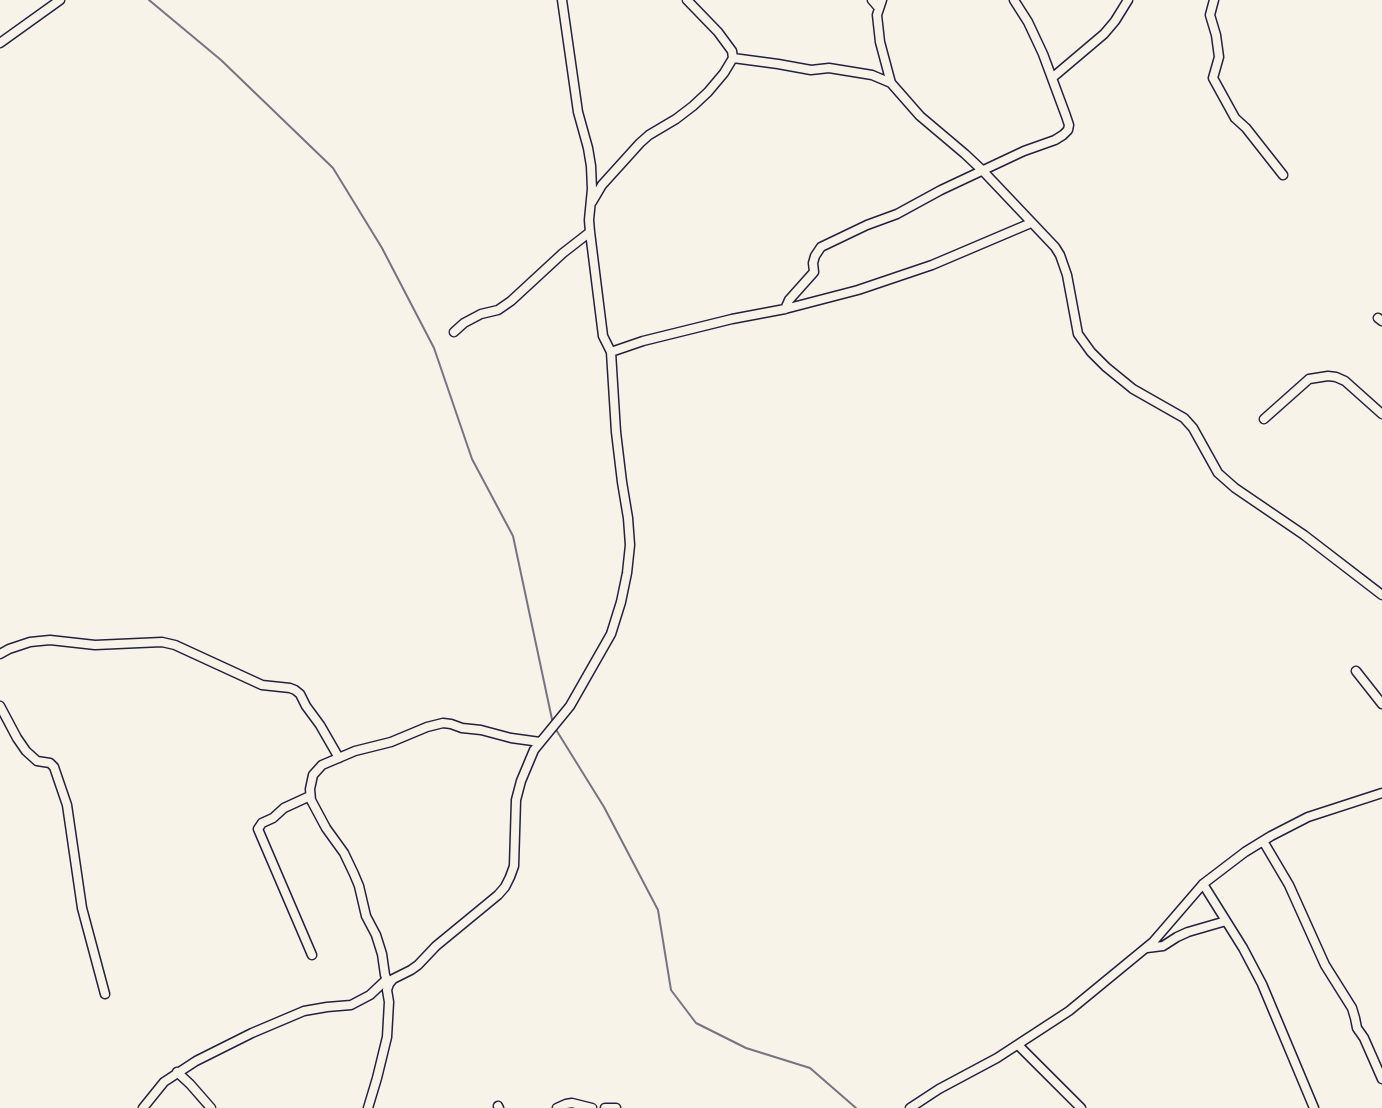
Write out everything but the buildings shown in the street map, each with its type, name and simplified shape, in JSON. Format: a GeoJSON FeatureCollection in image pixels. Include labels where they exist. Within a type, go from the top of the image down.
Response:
{"type":"FeatureCollection","features":[{"type":"Feature","properties":{"kind":"street"},"geometry":{"type":"LineString","coordinates":[[0,43],[60,0]]}},
{"type":"Feature","properties":{"kind":"street"},"geometry":{"type":"LineString","coordinates":[[143,1108],[164,1082],[177,1072],[252,1033],[279,1021],[316,1009],[351,1005],[370,995],[388,982],[418,965],[436,946],[498,895],[505,887],[514,866],[516,800],[527,766],[534,750],[570,706],[611,634],[621,602],[627,573],[630,545],[628,518],[616,432],[611,352],[603,336],[590,232],[589,220],[592,203],[591,166],[577,106],[562,0]]}},
{"type":"Feature","properties":{"kind":"street"},"geometry":{"type":"LineString","coordinates":[[592,203],[602,185],[640,143],[649,135],[676,119],[693,106],[716,82],[733,58],[732,50],[718,32],[687,0]]}},
{"type":"Feature","properties":{"kind":"street"},"geometry":{"type":"LineString","coordinates":[[872,0],[881,4],[878,15],[880,42],[891,82],[920,116],[960,149],[982,170],[1055,247],[1060,254],[1067,275],[1078,334],[1091,352],[1106,367],[1133,389],[1184,418],[1193,428],[1218,473],[1235,488],[1304,535],[1382,595]]}},
{"type":"Feature","properties":{"kind":"street"},"geometry":{"type":"LineString","coordinates":[[785,309],[789,300],[814,272],[813,263],[815,256],[821,247],[867,225],[897,214],[940,190],[982,170],[1024,151],[1064,136],[1068,130],[1068,125],[1052,78],[1028,22],[1014,0]]}},
{"type":"Feature","properties":{"kind":"street"},"geometry":{"type":"LineString","coordinates":[[1052,78],[1104,34],[1115,21],[1128,0]]}},
{"type":"Feature","properties":{"kind":"street"},"geometry":{"type":"LineString","coordinates":[[1214,0],[1210,15],[1216,35],[1219,57],[1213,78],[1235,118],[1246,128],[1283,175]]}},
{"type":"Feature","properties":{"kind":"street"},"geometry":{"type":"LineString","coordinates":[[733,58],[811,70],[829,68],[872,75],[891,82]]}},
{"type":"Feature","properties":{"kind":"street"},"geometry":{"type":"LineString","coordinates":[[611,352],[643,341],[732,319],[785,309],[858,290],[932,265],[1031,223]]}},
{"type":"Feature","properties":{"kind":"street"},"geometry":{"type":"LineString","coordinates":[[454,332],[464,323],[481,314],[498,310],[511,301],[563,253],[590,232]]}},
{"type":"Feature","properties":{"kind":"street"},"geometry":{"type":"LineString","coordinates":[[1264,419],[1309,379],[1328,376],[1336,377],[1345,381],[1382,414]]}},
{"type":"Feature","properties":{"kind":"street"},"geometry":{"type":"LineString","coordinates":[[0,654],[9,649],[30,642],[50,640],[95,645],[162,642],[175,645],[262,685],[290,688],[295,690],[300,694],[339,758]]}},
{"type":"Feature","properties":{"kind":"street"},"geometry":{"type":"LineString","coordinates":[[1356,671],[1382,704]]}},
{"type":"Feature","properties":{"kind":"street"},"geometry":{"type":"LineString","coordinates":[[0,706],[17,738],[26,751],[37,761],[50,763],[54,767],[67,805],[82,908],[105,994]]}},
{"type":"Feature","properties":{"kind":"street"},"geometry":{"type":"LineString","coordinates":[[368,1108],[378,1078],[387,1037],[389,1002],[387,990],[388,982],[377,937],[366,916],[354,874],[344,853],[330,834],[316,810],[310,796],[313,775],[322,765],[355,751],[404,738],[427,727],[443,723],[462,728],[481,730],[511,738],[540,742]]}},
{"type":"Feature","properties":{"kind":"street"},"geometry":{"type":"LineString","coordinates":[[910,1108],[939,1088],[997,1058],[1069,1011],[1147,948],[1203,884],[1263,841],[1308,817],[1382,793]]}},
{"type":"Feature","properties":{"kind":"street"},"geometry":{"type":"LineString","coordinates":[[310,796],[284,808],[273,818],[262,823],[258,829],[312,955]]}},
{"type":"Feature","properties":{"kind":"street"},"geometry":{"type":"LineString","coordinates":[[1263,841],[1289,885],[1325,965],[1352,1008],[1357,1028],[1364,1038],[1382,1079]]}},
{"type":"Feature","properties":{"kind":"street"},"geometry":{"type":"LineString","coordinates":[[1203,884],[1243,948],[1262,984],[1314,1108]]}},
{"type":"Feature","properties":{"kind":"street"},"geometry":{"type":"LineString","coordinates":[[1147,948],[1163,946],[1188,932],[1226,921]]}},
{"type":"Feature","properties":{"kind":"street"},"geometry":{"type":"LineString","coordinates":[[1018,1045],[1082,1108]]}},
{"type":"Feature","properties":{"kind":"street"},"geometry":{"type":"LineString","coordinates":[[177,1072],[190,1084],[211,1108]]}},
{"type":"Feature","properties":{"kind":"street"},"geometry":{"type":"LineString","coordinates":[[557,1108],[572,1103],[592,1108]]}},
{"type":"Feature","properties":{"kind":"street"},"geometry":{"type":"LineString","coordinates":[[605,1108],[616,1108]]}},
{"type":"Feature","properties":{"kind":"waterway"},"geometry":{"type":"LineString","coordinates":[[149,0],[221,60],[333,168],[382,248],[434,348],[472,459],[513,536],[553,724]]}},
{"type":"Feature","properties":{"kind":"waterway"},"geometry":{"type":"LineString","coordinates":[[555,728],[604,807],[658,910],[671,990],[696,1023],[746,1048],[810,1068],[856,1108]]}}]}
